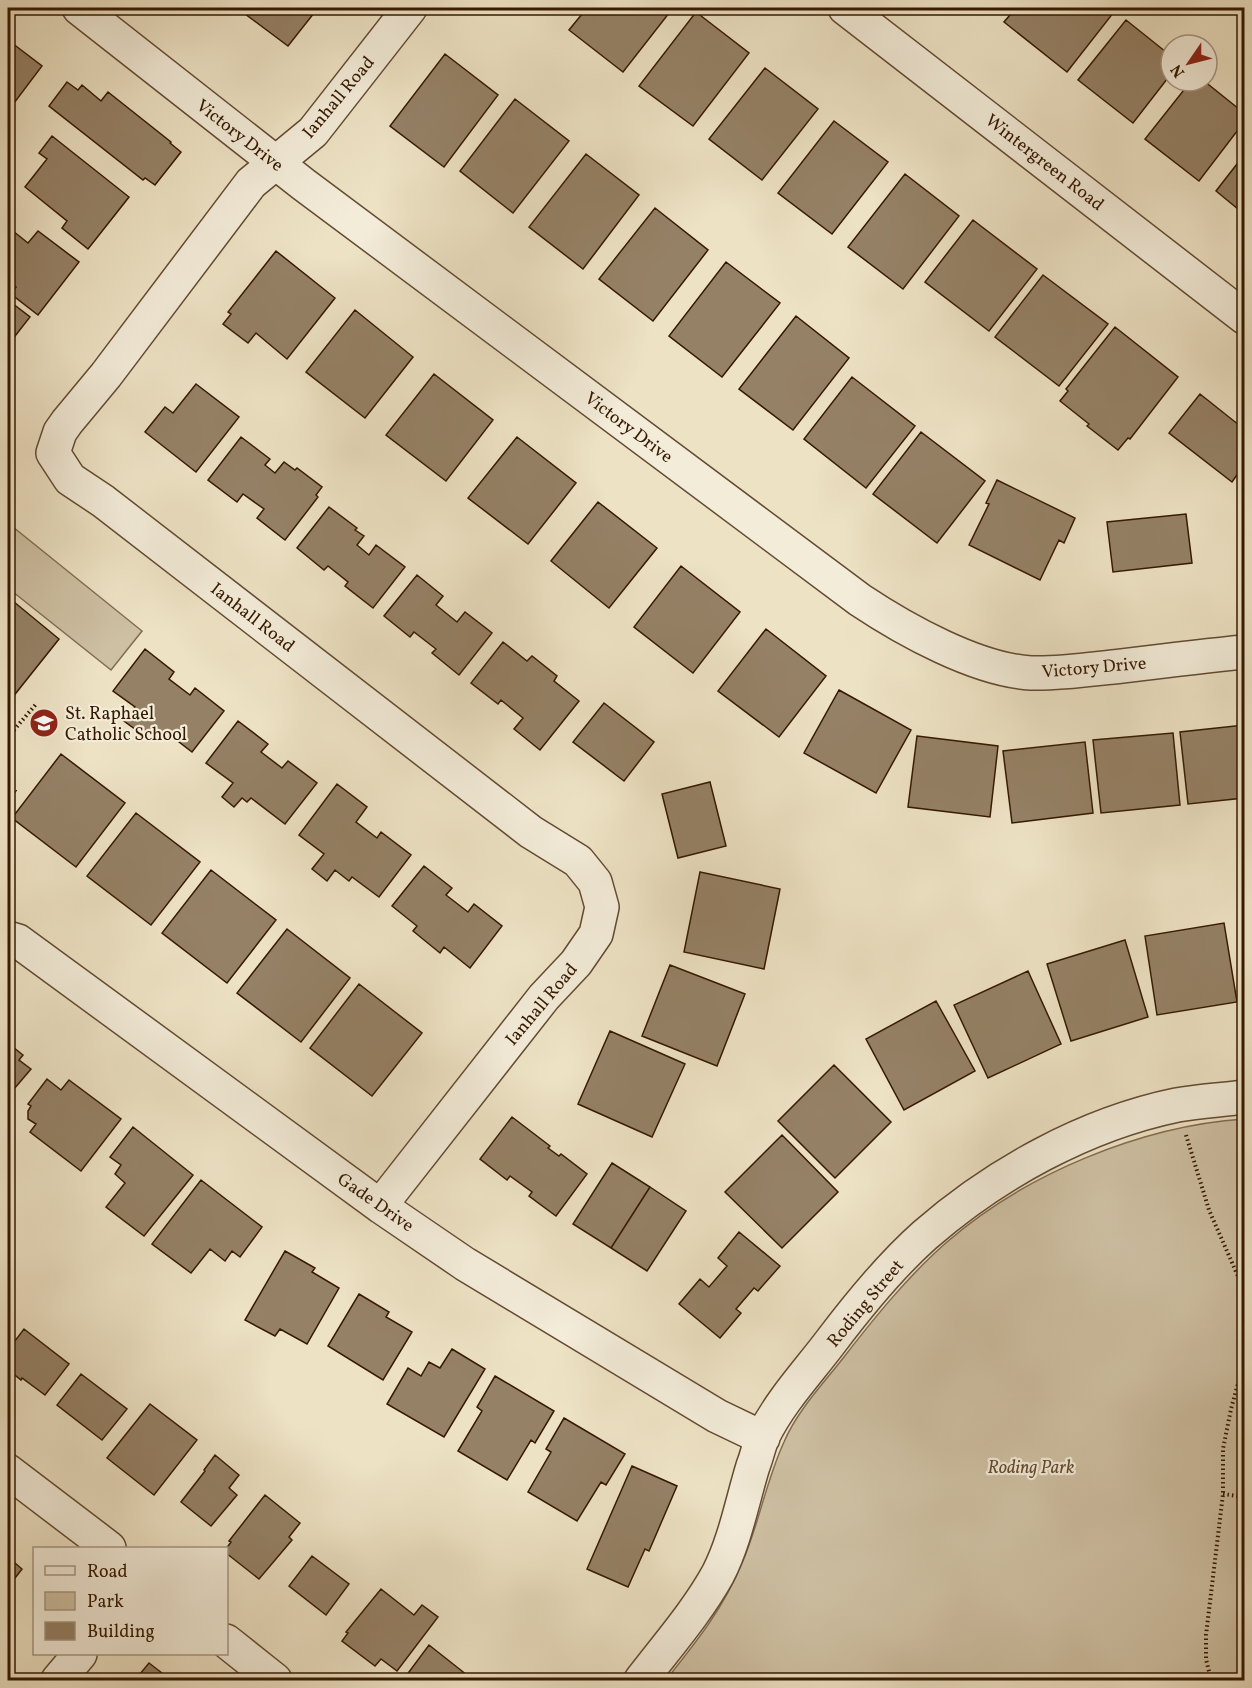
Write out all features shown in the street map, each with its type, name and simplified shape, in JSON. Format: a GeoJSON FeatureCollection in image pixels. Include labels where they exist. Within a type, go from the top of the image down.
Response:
{"type":"FeatureCollection","features":[{"type":"Feature","properties":{"kind":"street","name":"Victory Drive"},"geometry":{"type":"LineString","coordinates":[[80,8],[276,163],[891,621],[930,641],[986,663],[1029,673],[1073,671],[1245,652]]}},
{"type":"Feature","properties":{"kind":"street","name":"Ianhall Road"},"geometry":{"type":"LineString","coordinates":[[380,1206],[544,997],[576,963],[597,934],[602,907],[595,882],[578,861],[524,826],[104,501],[70,479],[53,453],[60,432],[67,422],[106,375],[251,183],[313,132],[410,8]]}},
{"type":"Feature","properties":{"kind":"street","name":"Wintergreen Road"},"geometry":{"type":"LineString","coordinates":[[845,8],[1245,317]]}},
{"type":"Feature","properties":{"kind":"street","name":"Gade Drive"},"geometry":{"type":"LineString","coordinates":[[8,938],[18,941],[380,1206],[465,1264],[717,1416],[763,1438]]}},
{"type":"Feature","properties":{"kind":"street","name":"Roding Street"},"geometry":{"type":"LineString","coordinates":[[641,1680],[695,1610],[718,1573],[738,1521],[763,1438],[784,1400],[855,1310],[889,1271],[925,1236],[983,1190],[1016,1168],[1057,1147],[1109,1125],[1177,1105],[1245,1097]]}},
{"type":"Feature","properties":{"kind":"street"},"geometry":{"type":"LineString","coordinates":[[8,1471],[108,1547]]}},
{"type":"Feature","properties":{"kind":"street"},"geometry":{"type":"LineString","coordinates":[[228,1643],[275,1680]]}},
{"type":"Feature","properties":{"kind":"street"},"geometry":{"type":"LineString","coordinates":[[58,1680],[78,1655]]}},
{"type":"Feature","properties":{"kind":"path"},"geometry":{"type":"LineString","coordinates":[[8,737],[36,703]]}},
{"type":"Feature","properties":{"kind":"path"},"geometry":{"type":"LineString","coordinates":[[8,786],[16,792]]}},
{"type":"Feature","properties":{"kind":"path"},"geometry":{"type":"LineString","coordinates":[[1177,1105],[1209,1210],[1245,1290]]}},
{"type":"Feature","properties":{"kind":"path"},"geometry":{"type":"LineString","coordinates":[[1211,1680],[1206,1659],[1206,1635],[1223,1494],[1223,1449],[1231,1409],[1245,1362]]}},
{"type":"Feature","properties":{"kind":"path"},"geometry":{"type":"LineString","coordinates":[[1223,1494],[1245,1497]]}},
{"type":"Feature","properties":{"kind":"green space"},"geometry":{"type":"Polygon","coordinates":[[[8,523],[142,631],[111,670],[8,588],[8,523]]]}},
{"type":"Feature","properties":{"kind":"green space","name":"Roding Park"},"geometry":{"type":"Polygon","coordinates":[[[1244,1119],[1244,1680],[666,1680],[708,1624],[735,1580],[748,1548],[772,1472],[796,1419],[880,1312],[933,1255],[978,1217],[1012,1195],[1086,1158],[1125,1143],[1165,1132],[1244,1119]]]}},
{"type":"Feature","properties":{"kind":"building"},"geometry":{"type":"Polygon","coordinates":[[[237,8],[318,8],[288,46],[237,8]]]}},
{"type":"Feature","properties":{"kind":"building"},"geometry":{"type":"Polygon","coordinates":[[[587,8],[673,8],[623,72],[569,30],[587,8]]]}},
{"type":"Feature","properties":{"kind":"building"},"geometry":{"type":"Polygon","coordinates":[[[1016,8],[1111,8],[1114,12],[1067,72],[1004,22],[1016,8]]]}},
{"type":"Feature","properties":{"kind":"building"},"geometry":{"type":"Polygon","coordinates":[[[696,12],[749,53],[693,126],[639,86],[696,12]]]}},
{"type":"Feature","properties":{"kind":"building"},"geometry":{"type":"Polygon","coordinates":[[[1126,20],[1159,46],[1159,89],[1133,123],[1078,80],[1126,20]]]}},
{"type":"Feature","properties":{"kind":"building"},"geometry":{"type":"Polygon","coordinates":[[[8,40],[42,66],[8,111],[8,40]]]}},
{"type":"Feature","properties":{"kind":"building"},"geometry":{"type":"Polygon","coordinates":[[[445,54],[498,95],[444,167],[390,126],[445,54]]]}},
{"type":"Feature","properties":{"kind":"building"},"geometry":{"type":"Polygon","coordinates":[[[765,68],[818,109],[762,180],[709,139],[765,68]]]}},
{"type":"Feature","properties":{"kind":"building"},"geometry":{"type":"Polygon","coordinates":[[[67,82],[78,90],[82,85],[101,101],[108,92],[181,152],[155,185],[145,178],[143,180],[49,106],[67,82]]]}},
{"type":"Feature","properties":{"kind":"building"},"geometry":{"type":"Polygon","coordinates":[[[1181,93],[1219,93],[1244,113],[1244,122],[1199,181],[1145,139],[1181,93]]]}},
{"type":"Feature","properties":{"kind":"building"},"geometry":{"type":"Polygon","coordinates":[[[515,99],[569,141],[513,213],[460,171],[515,99]]]}},
{"type":"Feature","properties":{"kind":"building"},"geometry":{"type":"Polygon","coordinates":[[[834,121],[888,162],[832,234],[778,193],[834,121]]]}},
{"type":"Feature","properties":{"kind":"building"},"geometry":{"type":"Polygon","coordinates":[[[52,136],[129,197],[88,249],[62,228],[67,221],[25,187],[47,159],[39,153],[52,136]]]}},
{"type":"Feature","properties":{"kind":"building"},"geometry":{"type":"Polygon","coordinates":[[[586,154],[639,195],[583,269],[529,227],[586,154]]]}},
{"type":"Feature","properties":{"kind":"building"},"geometry":{"type":"Polygon","coordinates":[[[1244,155],[1244,214],[1216,191],[1244,155]]]}},
{"type":"Feature","properties":{"kind":"building"},"geometry":{"type":"Polygon","coordinates":[[[905,174],[959,216],[903,289],[848,247],[905,174]]]}},
{"type":"Feature","properties":{"kind":"building"},"geometry":{"type":"Polygon","coordinates":[[[655,208],[708,250],[653,321],[599,279],[655,208]]]}},
{"type":"Feature","properties":{"kind":"building"},"geometry":{"type":"Polygon","coordinates":[[[973,220],[1037,269],[989,331],[925,282],[973,220]]]}},
{"type":"Feature","properties":{"kind":"building"},"geometry":{"type":"Polygon","coordinates":[[[8,227],[28,243],[38,231],[79,262],[38,315],[11,294],[16,287],[8,280],[8,227]]]}},
{"type":"Feature","properties":{"kind":"building"},"geometry":{"type":"Polygon","coordinates":[[[276,251],[335,298],[287,359],[256,333],[248,343],[223,324],[231,314],[228,312],[276,251]]]}},
{"type":"Feature","properties":{"kind":"building"},"geometry":{"type":"Polygon","coordinates":[[[726,262],[780,303],[722,377],[669,336],[726,262]]]}},
{"type":"Feature","properties":{"kind":"building"},"geometry":{"type":"Polygon","coordinates":[[[1043,275],[1108,324],[1059,386],[995,337],[1043,275]]]}},
{"type":"Feature","properties":{"kind":"building"},"geometry":{"type":"Polygon","coordinates":[[[8,300],[30,317],[8,345],[8,300]]]}},
{"type":"Feature","properties":{"kind":"building"},"geometry":{"type":"Polygon","coordinates":[[[355,310],[413,357],[365,418],[306,372],[355,310]]]}},
{"type":"Feature","properties":{"kind":"building"},"geometry":{"type":"Polygon","coordinates":[[[796,316],[849,358],[793,430],[739,389],[796,316]]]}},
{"type":"Feature","properties":{"kind":"building"},"geometry":{"type":"Polygon","coordinates":[[[1115,327],[1178,377],[1130,439],[1128,438],[1118,450],[1060,401],[1068,391],[1066,389],[1115,327]]]}},
{"type":"Feature","properties":{"kind":"building"},"geometry":{"type":"Polygon","coordinates":[[[434,374],[493,420],[446,481],[386,435],[434,374]]]}},
{"type":"Feature","properties":{"kind":"building"},"geometry":{"type":"Polygon","coordinates":[[[852,377],[915,426],[866,488],[804,439],[852,377]]]}},
{"type":"Feature","properties":{"kind":"building"},"geometry":{"type":"Polygon","coordinates":[[[196,384],[239,417],[196,472],[145,432],[165,407],[173,413],[196,384]]]}},
{"type":"Feature","properties":{"kind":"building"},"geometry":{"type":"Polygon","coordinates":[[[1200,394],[1244,429],[1244,465],[1232,482],[1169,433],[1200,394]]]}},
{"type":"Feature","properties":{"kind":"building"},"geometry":{"type":"Polygon","coordinates":[[[921,432],[985,481],[937,543],[873,494],[921,432]]]}},
{"type":"Feature","properties":{"kind":"building"},"geometry":{"type":"Polygon","coordinates":[[[241,437],[270,459],[265,465],[275,473],[284,462],[295,470],[297,468],[322,487],[316,495],[318,497],[285,540],[257,518],[264,509],[243,494],[237,502],[208,480],[241,437]]]}},
{"type":"Feature","properties":{"kind":"building"},"geometry":{"type":"Polygon","coordinates":[[[517,437],[576,483],[528,544],[468,498],[517,437]]]}},
{"type":"Feature","properties":{"kind":"building"},"geometry":{"type":"Polygon","coordinates":[[[997,480],[1075,518],[1064,543],[1059,540],[1040,580],[969,545],[989,504],[986,503],[997,480]]]}},
{"type":"Feature","properties":{"kind":"building"},"geometry":{"type":"Polygon","coordinates":[[[598,502],[657,548],[609,608],[551,561],[598,502]]]}},
{"type":"Feature","properties":{"kind":"building"},"geometry":{"type":"Polygon","coordinates":[[[329,507],[364,536],[357,545],[369,555],[376,545],[405,567],[373,608],[345,586],[348,582],[328,566],[324,570],[297,548],[329,507]]]}},
{"type":"Feature","properties":{"kind":"building"},"geometry":{"type":"Polygon","coordinates":[[[1186,514],[1192,563],[1113,572],[1107,522],[1186,514]]]}},
{"type":"Feature","properties":{"kind":"building"},"geometry":{"type":"Polygon","coordinates":[[[681,566],[740,612],[693,673],[634,627],[681,566]]]}},
{"type":"Feature","properties":{"kind":"building"},"geometry":{"type":"Polygon","coordinates":[[[417,575],[443,596],[436,605],[457,622],[465,612],[492,633],[459,675],[432,653],[436,649],[414,632],[410,637],[384,616],[417,575]]]}},
{"type":"Feature","properties":{"kind":"building"},"geometry":{"type":"Polygon","coordinates":[[[8,597],[59,639],[8,703],[8,597]]]}},
{"type":"Feature","properties":{"kind":"building"},"geometry":{"type":"Polygon","coordinates":[[[766,629],[826,676],[779,737],[718,691],[766,629]]]}},
{"type":"Feature","properties":{"kind":"building"},"geometry":{"type":"Polygon","coordinates":[[[503,642],[527,661],[532,656],[557,676],[554,681],[579,701],[540,750],[514,729],[523,718],[501,700],[498,704],[471,683],[503,642]]]}},
{"type":"Feature","properties":{"kind":"building"},"geometry":{"type":"Polygon","coordinates":[[[145,649],[174,672],[169,679],[190,695],[195,688],[224,711],[192,752],[166,732],[159,740],[146,730],[143,735],[124,721],[135,707],[113,691],[145,649]]]}},
{"type":"Feature","properties":{"kind":"building"},"geometry":{"type":"Polygon","coordinates":[[[839,690],[911,730],[876,793],[804,753],[839,690]]]}},
{"type":"Feature","properties":{"kind":"building"},"geometry":{"type":"Polygon","coordinates":[[[604,703],[654,742],[624,781],[573,742],[604,703]]]}},
{"type":"Feature","properties":{"kind":"building"},"geometry":{"type":"Polygon","coordinates":[[[238,721],[268,744],[261,752],[282,768],[288,761],[317,783],[285,824],[251,798],[247,802],[242,798],[234,807],[222,797],[233,783],[206,763],[238,721]]]}},
{"type":"Feature","properties":{"kind":"building"},"geometry":{"type":"Polygon","coordinates":[[[1244,725],[1244,798],[1188,804],[1180,732],[1244,725]]]}},
{"type":"Feature","properties":{"kind":"building"},"geometry":{"type":"Polygon","coordinates":[[[1173,733],[1180,805],[1101,813],[1093,740],[1173,733]]]}},
{"type":"Feature","properties":{"kind":"building"},"geometry":{"type":"Polygon","coordinates":[[[917,736],[998,746],[990,817],[908,807],[917,736]]]}},
{"type":"Feature","properties":{"kind":"building"},"geometry":{"type":"Polygon","coordinates":[[[1085,742],[1093,813],[1012,823],[1003,751],[1085,742]]]}},
{"type":"Feature","properties":{"kind":"building"},"geometry":{"type":"Polygon","coordinates":[[[61,754],[125,803],[76,867],[12,818],[61,754]]]}},
{"type":"Feature","properties":{"kind":"building"},"geometry":{"type":"Polygon","coordinates":[[[710,782],[726,846],[678,858],[662,794],[710,782]]]}},
{"type":"Feature","properties":{"kind":"building"},"geometry":{"type":"Polygon","coordinates":[[[337,784],[367,807],[356,822],[377,838],[381,832],[411,855],[379,897],[352,877],[349,881],[335,870],[327,881],[312,869],[324,854],[299,835],[337,784]]]}},
{"type":"Feature","properties":{"kind":"building"},"geometry":{"type":"Polygon","coordinates":[[[136,813],[200,862],[151,925],[87,876],[136,813]]]}},
{"type":"Feature","properties":{"kind":"building"},"geometry":{"type":"Polygon","coordinates":[[[424,866],[452,888],[446,895],[468,912],[474,904],[502,926],[470,968],[444,947],[440,953],[413,931],[417,926],[392,906],[424,866]]]}},
{"type":"Feature","properties":{"kind":"building"},"geometry":{"type":"Polygon","coordinates":[[[211,870],[276,920],[227,983],[162,933],[211,870]]]}},
{"type":"Feature","properties":{"kind":"building"},"geometry":{"type":"Polygon","coordinates":[[[700,872],[780,889],[764,969],[684,952],[700,872]]]}},
{"type":"Feature","properties":{"kind":"building"},"geometry":{"type":"Polygon","coordinates":[[[1224,923],[1237,1002],[1157,1015],[1145,936],[1224,923]]]}},
{"type":"Feature","properties":{"kind":"building"},"geometry":{"type":"Polygon","coordinates":[[[287,929],[350,978],[301,1042],[237,993],[287,929]]]}},
{"type":"Feature","properties":{"kind":"building"},"geometry":{"type":"Polygon","coordinates":[[[1125,940],[1148,1017],[1071,1041],[1047,964],[1125,940]]]}},
{"type":"Feature","properties":{"kind":"building"},"geometry":{"type":"Polygon","coordinates":[[[670,965],[745,994],[717,1066],[642,1036],[670,965]]]}},
{"type":"Feature","properties":{"kind":"building"},"geometry":{"type":"Polygon","coordinates":[[[1028,971],[1061,1044],[988,1078],[954,1005],[1028,971]]]}},
{"type":"Feature","properties":{"kind":"building"},"geometry":{"type":"Polygon","coordinates":[[[359,984],[422,1033],[372,1096],[310,1048],[359,984]]]}},
{"type":"Feature","properties":{"kind":"building"},"geometry":{"type":"Polygon","coordinates":[[[936,1001],[975,1071],[904,1110],[866,1039],[936,1001]]]}},
{"type":"Feature","properties":{"kind":"building"},"geometry":{"type":"Polygon","coordinates":[[[610,1031],[685,1064],[652,1137],[578,1104],[610,1031]]]}},
{"type":"Feature","properties":{"kind":"building"},"geometry":{"type":"Polygon","coordinates":[[[8,1043],[23,1055],[19,1060],[31,1069],[8,1096],[8,1043]]]}},
{"type":"Feature","properties":{"kind":"building"},"geometry":{"type":"Polygon","coordinates":[[[834,1065],[891,1122],[835,1178],[778,1121],[834,1065]]]}},
{"type":"Feature","properties":{"kind":"building"},"geometry":{"type":"Polygon","coordinates":[[[47,1079],[61,1090],[69,1080],[121,1119],[81,1171],[30,1132],[36,1124],[28,1119],[31,1106],[28,1104],[47,1079]]]}},
{"type":"Feature","properties":{"kind":"building"},"geometry":{"type":"Polygon","coordinates":[[[512,1117],[550,1146],[548,1148],[559,1156],[561,1154],[587,1174],[556,1216],[529,1196],[532,1192],[510,1176],[507,1180],[480,1159],[512,1117]]]}},
{"type":"Feature","properties":{"kind":"building"},"geometry":{"type":"Polygon","coordinates":[[[133,1127],[193,1175],[144,1236],[106,1207],[125,1183],[115,1174],[121,1165],[110,1157],[133,1127]]]}},
{"type":"Feature","properties":{"kind":"building"},"geometry":{"type":"Polygon","coordinates":[[[782,1135],[838,1192],[782,1248],[725,1192],[782,1135]]]}},
{"type":"Feature","properties":{"kind":"building"},"geometry":{"type":"Polygon","coordinates":[[[612,1163],[650,1187],[611,1248],[573,1224],[612,1163]]]}},
{"type":"Feature","properties":{"kind":"building"},"geometry":{"type":"Polygon","coordinates":[[[201,1180],[262,1227],[240,1257],[232,1251],[225,1261],[210,1249],[191,1273],[152,1244],[201,1180]]]}},
{"type":"Feature","properties":{"kind":"building"},"geometry":{"type":"Polygon","coordinates":[[[650,1187],[686,1211],[647,1271],[611,1248],[650,1187]]]}},
{"type":"Feature","properties":{"kind":"building"},"geometry":{"type":"Polygon","coordinates":[[[739,1232],[780,1266],[758,1291],[754,1288],[736,1309],[741,1313],[720,1338],[679,1304],[700,1279],[709,1287],[727,1266],[718,1258],[739,1232]]]}},
{"type":"Feature","properties":{"kind":"building"},"geometry":{"type":"Polygon","coordinates":[[[285,1251],[315,1268],[312,1272],[339,1288],[307,1344],[280,1329],[275,1336],[245,1320],[285,1251]]]}},
{"type":"Feature","properties":{"kind":"building"},"geometry":{"type":"Polygon","coordinates":[[[359,1294],[389,1312],[386,1317],[412,1332],[383,1380],[328,1346],[359,1294]]]}},
{"type":"Feature","properties":{"kind":"building"},"geometry":{"type":"Polygon","coordinates":[[[24,1329],[69,1364],[45,1395],[22,1378],[21,1380],[10,1371],[8,1366],[8,1350],[24,1329]]]}},
{"type":"Feature","properties":{"kind":"building"},"geometry":{"type":"Polygon","coordinates":[[[452,1349],[485,1369],[444,1437],[387,1404],[408,1368],[421,1376],[429,1362],[440,1368],[452,1349]]]}},
{"type":"Feature","properties":{"kind":"building"},"geometry":{"type":"Polygon","coordinates":[[[81,1374],[127,1409],[102,1440],[57,1405],[81,1374]]]}},
{"type":"Feature","properties":{"kind":"building"},"geometry":{"type":"Polygon","coordinates":[[[495,1376],[554,1411],[535,1443],[531,1440],[507,1480],[458,1451],[482,1411],[477,1407],[495,1376]]]}},
{"type":"Feature","properties":{"kind":"building"},"geometry":{"type":"Polygon","coordinates":[[[150,1404],[197,1440],[154,1495],[107,1458],[150,1404]]]}},
{"type":"Feature","properties":{"kind":"building"},"geometry":{"type":"Polygon","coordinates":[[[564,1418],[625,1454],[606,1485],[601,1482],[577,1521],[528,1492],[551,1452],[546,1449],[564,1418]]]}},
{"type":"Feature","properties":{"kind":"building"},"geometry":{"type":"Polygon","coordinates":[[[215,1455],[239,1475],[229,1488],[237,1495],[211,1526],[181,1502],[215,1455]]]}},
{"type":"Feature","properties":{"kind":"building"},"geometry":{"type":"Polygon","coordinates":[[[632,1466],[677,1486],[649,1551],[645,1549],[628,1587],[587,1569],[632,1466]]]}},
{"type":"Feature","properties":{"kind":"building"},"geometry":{"type":"Polygon","coordinates":[[[265,1495],[300,1523],[289,1537],[292,1540],[259,1579],[228,1555],[227,1547],[231,1542],[229,1541],[265,1495]]]}},
{"type":"Feature","properties":{"kind":"building"},"geometry":{"type":"Polygon","coordinates":[[[312,1556],[349,1584],[326,1615],[289,1586],[312,1556]]]}},
{"type":"Feature","properties":{"kind":"building"},"geometry":{"type":"Polygon","coordinates":[[[8,1557],[22,1569],[8,1587],[8,1557]]]}},
{"type":"Feature","properties":{"kind":"building"},"geometry":{"type":"Polygon","coordinates":[[[381,1589],[414,1615],[422,1605],[438,1617],[397,1671],[381,1659],[375,1666],[342,1641],[348,1633],[346,1632],[381,1589]]]}},
{"type":"Feature","properties":{"kind":"building"},"geometry":{"type":"Polygon","coordinates":[[[429,1645],[467,1675],[463,1680],[403,1680],[429,1645]]]}},
{"type":"Feature","properties":{"kind":"building"},"geometry":{"type":"Polygon","coordinates":[[[149,1663],[171,1680],[135,1680],[149,1663]]]}},
{"type":"Feature","properties":{"kind":"place","name":"St. Raphael Catholic School"},"geometry":{"type":"Point","coordinates":[44,723]}}]}
